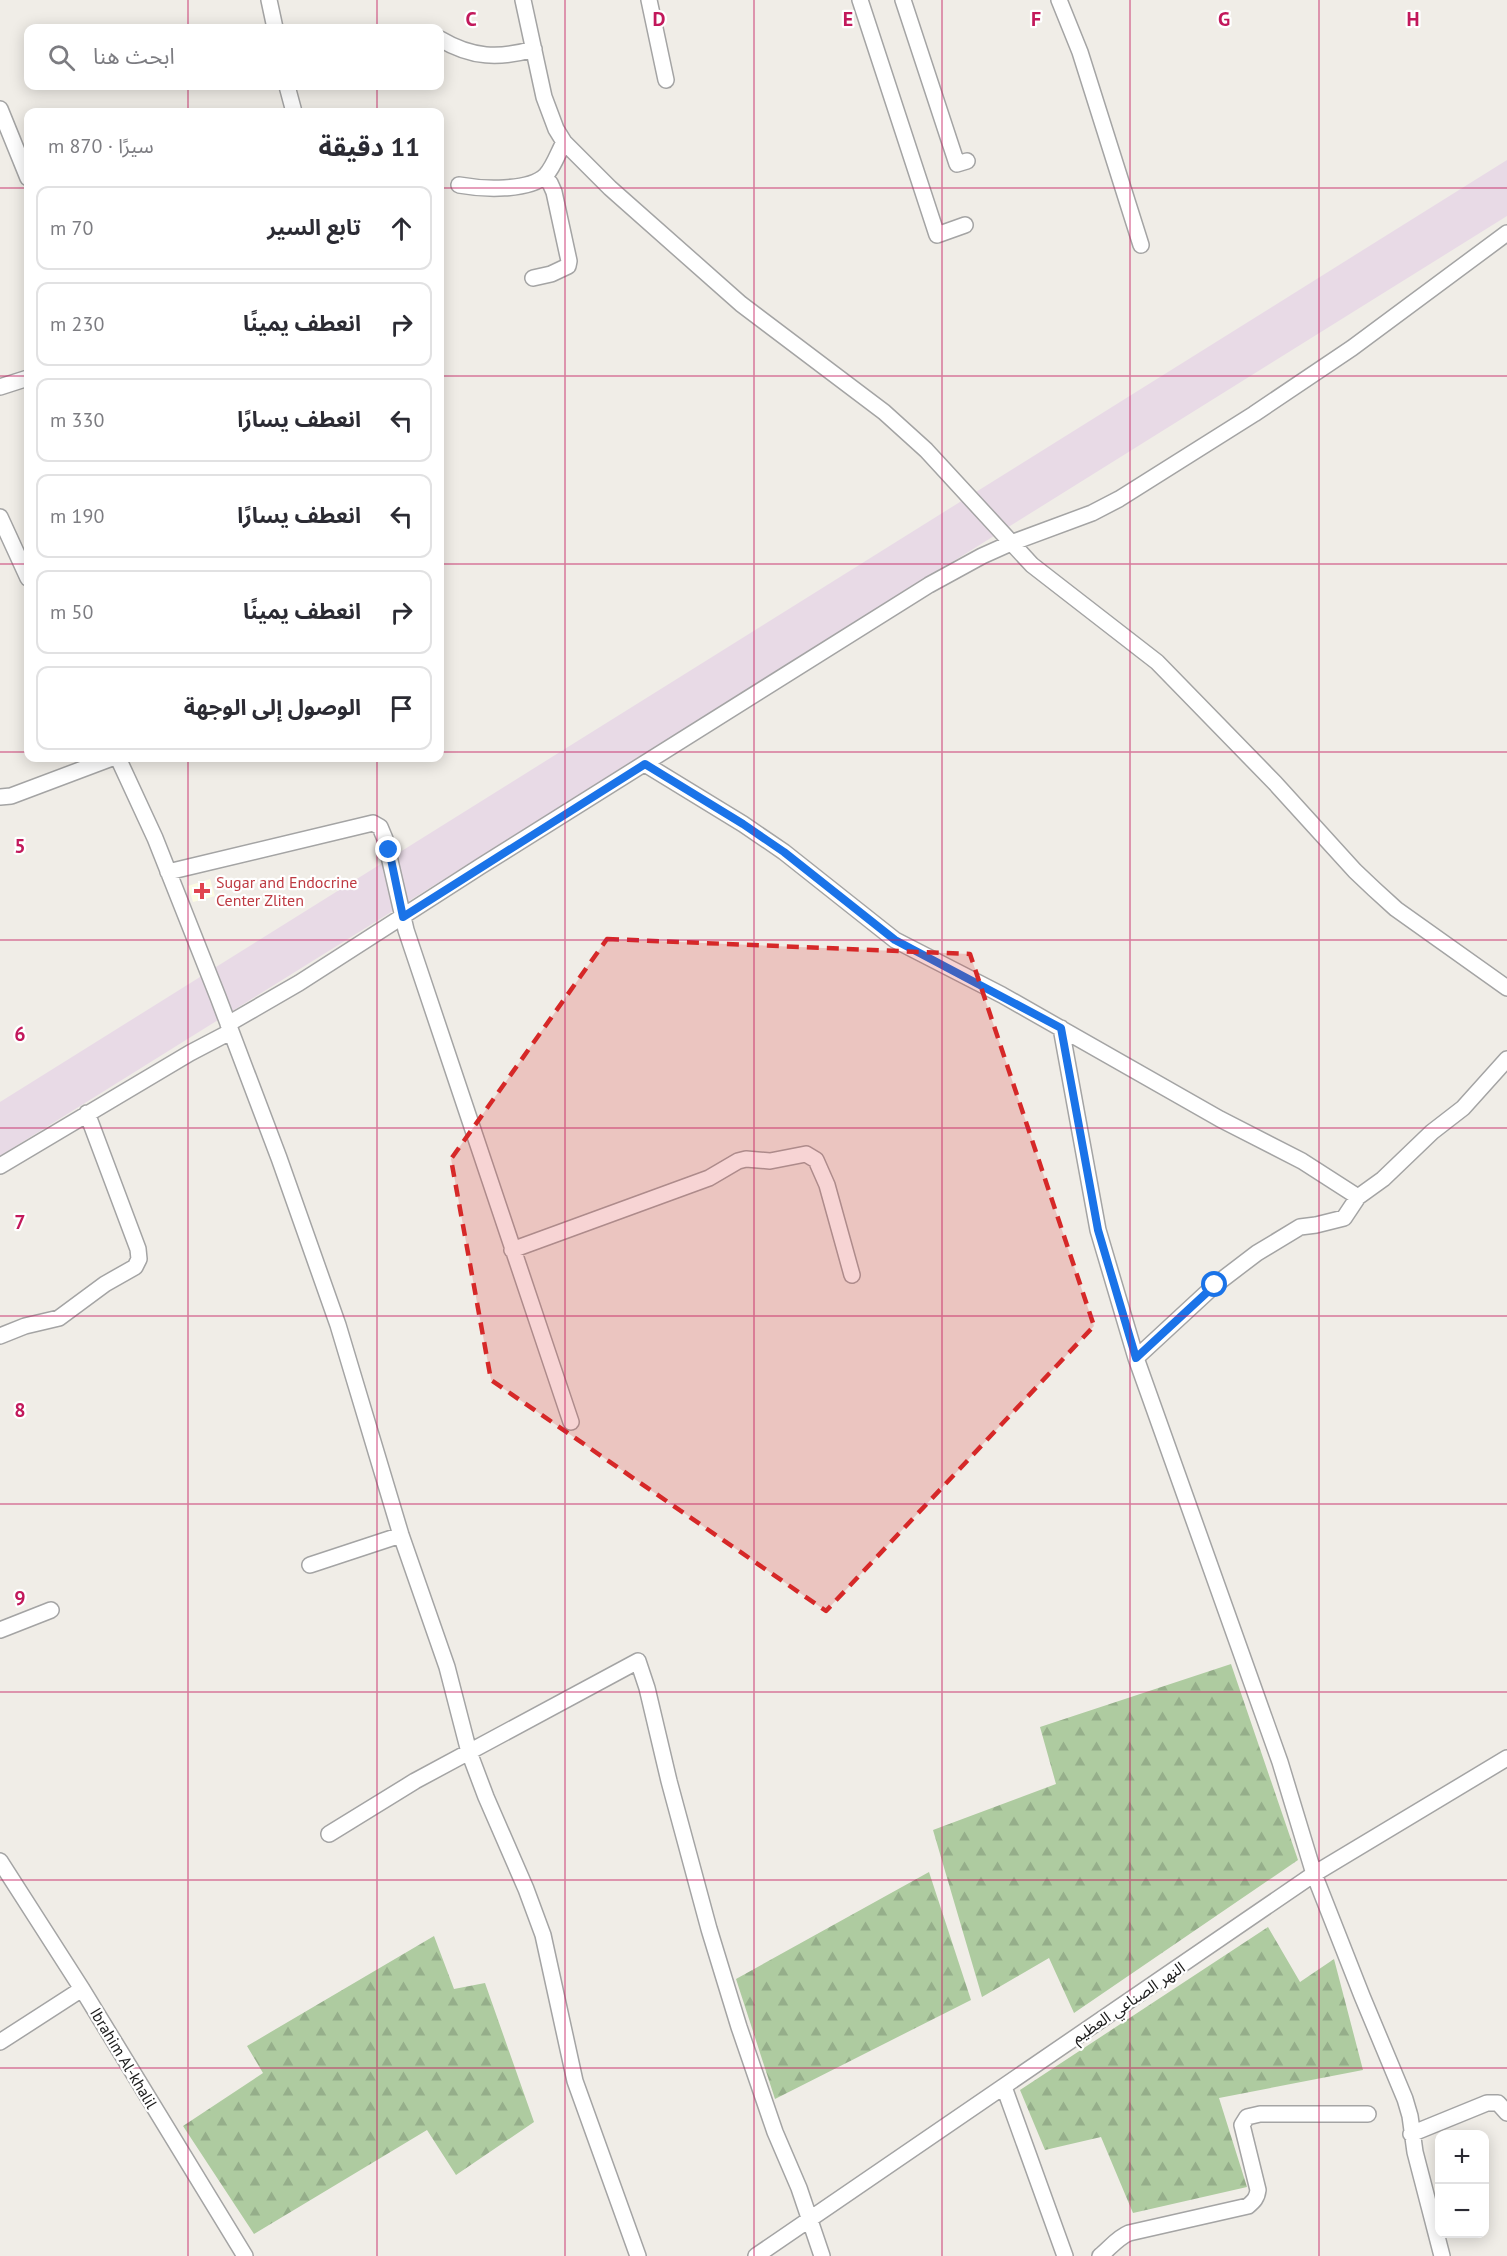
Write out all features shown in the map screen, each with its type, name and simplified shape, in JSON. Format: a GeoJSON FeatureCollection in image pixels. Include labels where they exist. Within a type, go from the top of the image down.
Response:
{"type":"FeatureCollection","features":[{"type":"Feature","properties":{"kind":"street"},"geometry":{"type":"LineString","coordinates":[[269,0],[274,24]]}},
{"type":"Feature","properties":{"kind":"street"},"geometry":{"type":"LineString","coordinates":[[523,0],[544,97],[556,129],[564,142],[610,188],[741,304],[892,420],[954,479],[1032,565],[1138,647],[1169,674],[1374,889],[1404,915],[1507,988]]}},
{"type":"Feature","properties":{"kind":"street"},"geometry":{"type":"LineString","coordinates":[[649,0],[666,80]]}},
{"type":"Feature","properties":{"kind":"street"},"geometry":{"type":"LineString","coordinates":[[860,0],[937,235],[964,225]]}},
{"type":"Feature","properties":{"kind":"street"},"geometry":{"type":"LineString","coordinates":[[903,0],[957,164],[967,161]]}},
{"type":"Feature","properties":{"kind":"street"},"geometry":{"type":"LineString","coordinates":[[1059,0],[1080,52],[1141,245]]}},
{"type":"Feature","properties":{"kind":"street"},"geometry":{"type":"LineString","coordinates":[[444,41],[476,55],[510,55],[534,49]]}},
{"type":"Feature","properties":{"kind":"street"},"geometry":{"type":"LineString","coordinates":[[288,90],[293,108]]}},
{"type":"Feature","properties":{"kind":"street"},"geometry":{"type":"LineString","coordinates":[[0,110],[24,168]]}},
{"type":"Feature","properties":{"kind":"street"},"geometry":{"type":"LineString","coordinates":[[459,185],[474,188],[511,188],[543,178],[553,165],[564,142]]}},
{"type":"Feature","properties":{"kind":"street"},"geometry":{"type":"LineString","coordinates":[[533,278],[563,269],[568,266],[569,261],[554,192],[550,183],[543,178]]}},
{"type":"Feature","properties":{"kind":"street"},"geometry":{"type":"LineString","coordinates":[[0,1166],[190,1053],[929,585],[1011,543],[1105,508],[1206,445],[1352,348],[1507,232]]}},
{"type":"Feature","properties":{"kind":"street"},"geometry":{"type":"LineString","coordinates":[[0,387],[24,379]]}},
{"type":"Feature","properties":{"kind":"street"},"geometry":{"type":"LineString","coordinates":[[0,517],[24,569]]}},
{"type":"Feature","properties":{"kind":"street"},"geometry":{"type":"LineString","coordinates":[[0,797],[11,796],[101,762]]}},
{"type":"Feature","properties":{"kind":"street"},"geometry":{"type":"LineString","coordinates":[[120,762],[146,816],[229,1028],[279,1158],[338,1325],[401,1535],[447,1667],[469,1752],[543,1935],[574,2080],[638,2256]]}},
{"type":"Feature","properties":{"kind":"street"},"geometry":{"type":"LineString","coordinates":[[645,764],[784,852],[895,940],[1061,1028],[1220,1119],[1302,1161],[1358,1197]]}},
{"type":"Feature","properties":{"kind":"street"},"geometry":{"type":"LineString","coordinates":[[168,872],[373,823],[380,827],[386,839],[403,917],[571,1422]]}},
{"type":"Feature","properties":{"kind":"street"},"geometry":{"type":"LineString","coordinates":[[1061,1028],[1098,1230],[1136,1358],[1280,1762],[1314,1874],[1405,2099],[1410,2116],[1411,2133],[1442,2256]]}},
{"type":"Feature","properties":{"kind":"street"},"geometry":{"type":"LineString","coordinates":[[1136,1358],[1215,1285],[1257,1253],[1300,1227],[1344,1218],[1358,1197],[1383,1179],[1432,1132],[1463,1108],[1507,1059]]}},
{"type":"Feature","properties":{"kind":"street"},"geometry":{"type":"LineString","coordinates":[[0,1336],[25,1326],[59,1318],[105,1284],[135,1267],[139,1259],[138,1249],[87,1113]]}},
{"type":"Feature","properties":{"kind":"street"},"geometry":{"type":"LineString","coordinates":[[512,1250],[709,1178],[738,1161],[746,1159],[770,1161],[806,1154],[816,1160],[824,1178],[852,1275]]}},
{"type":"Feature","properties":{"kind":"street"},"geometry":{"type":"LineString","coordinates":[[310,1565],[401,1535]]}},
{"type":"Feature","properties":{"kind":"street"},"geometry":{"type":"LineString","coordinates":[[0,1630],[51,1610]]}},
{"type":"Feature","properties":{"kind":"street"},"geometry":{"type":"LineString","coordinates":[[329,1834],[415,1781],[638,1661],[647,1688],[688,1853],[732,2005],[822,2256]]}},
{"type":"Feature","properties":{"kind":"street","name":"النهر الصناعي العظيم"},"geometry":{"type":"LineString","coordinates":[[756,2256],[1314,1874],[1507,1758]]}},
{"type":"Feature","properties":{"kind":"street","name":"Ibrahim Al-khalil"},"geometry":{"type":"LineString","coordinates":[[0,1861],[82,1989],[245,2256]]}},
{"type":"Feature","properties":{"kind":"street"},"geometry":{"type":"LineString","coordinates":[[0,2042],[82,1989]]}},
{"type":"Feature","properties":{"kind":"street"},"geometry":{"type":"LineString","coordinates":[[1004,2087],[1065,2256]]}},
{"type":"Feature","properties":{"kind":"street"},"geometry":{"type":"LineString","coordinates":[[1411,2133],[1487,2103],[1498,2103],[1507,2113]]}},
{"type":"Feature","properties":{"kind":"street"},"geometry":{"type":"LineString","coordinates":[[1100,2256],[1117,2239],[1129,2233],[1248,2206],[1254,2202],[1258,2196],[1258,2190],[1242,2125],[1247,2117],[1260,2114],[1368,2114]]}},
{"type":"Feature","properties":{"kind":"highlighted area"},"geometry":{"type":"Polygon","coordinates":[[[607,939],[970,954],[1094,1326],[826,1611],[491,1380],[451,1159],[607,939]]]}},
{"type":"Feature","properties":{"kind":"shaded area"},"geometry":{"type":"Polygon","coordinates":[[[1507,160],[1507,216],[0,1156],[0,1102],[1507,160]]]}},
{"type":"Feature","properties":{"kind":"shaded area","name":"Sugar and Endocrine Center Zliten"},"geometry":{"type":"Polygon","coordinates":[[[210,879],[215,896],[193,902],[188,886],[210,879]]]}},
{"type":"Feature","properties":{"kind":"green space"},"geometry":{"type":"Polygon","coordinates":[[[1231,1664],[1298,1860],[1074,2013],[1049,1958],[982,1997],[933,1830],[1056,1784],[1040,1727],[1231,1664]]]}},
{"type":"Feature","properties":{"kind":"green space"},"geometry":{"type":"Polygon","coordinates":[[[929,1872],[971,2000],[775,2099],[736,1979],[929,1872]]]}},
{"type":"Feature","properties":{"kind":"green space"},"geometry":{"type":"Polygon","coordinates":[[[1268,1927],[1300,1982],[1334,1959],[1363,2070],[1219,2098],[1247,2187],[1133,2213],[1101,2137],[1045,2150],[1020,2090],[1268,1927]]]}},
{"type":"Feature","properties":{"kind":"green space"},"geometry":{"type":"Polygon","coordinates":[[[434,1936],[454,1989],[485,1983],[534,2122],[456,2175],[427,2130],[254,2234],[183,2126],[263,2073],[247,2046],[434,1936]]]}},
{"type":"Feature","properties":{"kind":"place","name":"Sugar and Endocrine Center Zliten"},"geometry":{"type":"Point","coordinates":[202,891]}},
{"type":"Feature","properties":{"kind":"route"},"geometry":{"type":"LineString","coordinates":[[389,850],[403,917],[645,764],[784,852],[895,940],[1061,1028],[1062,1045],[1098,1230],[1136,1358],[1215,1285]]}}]}
